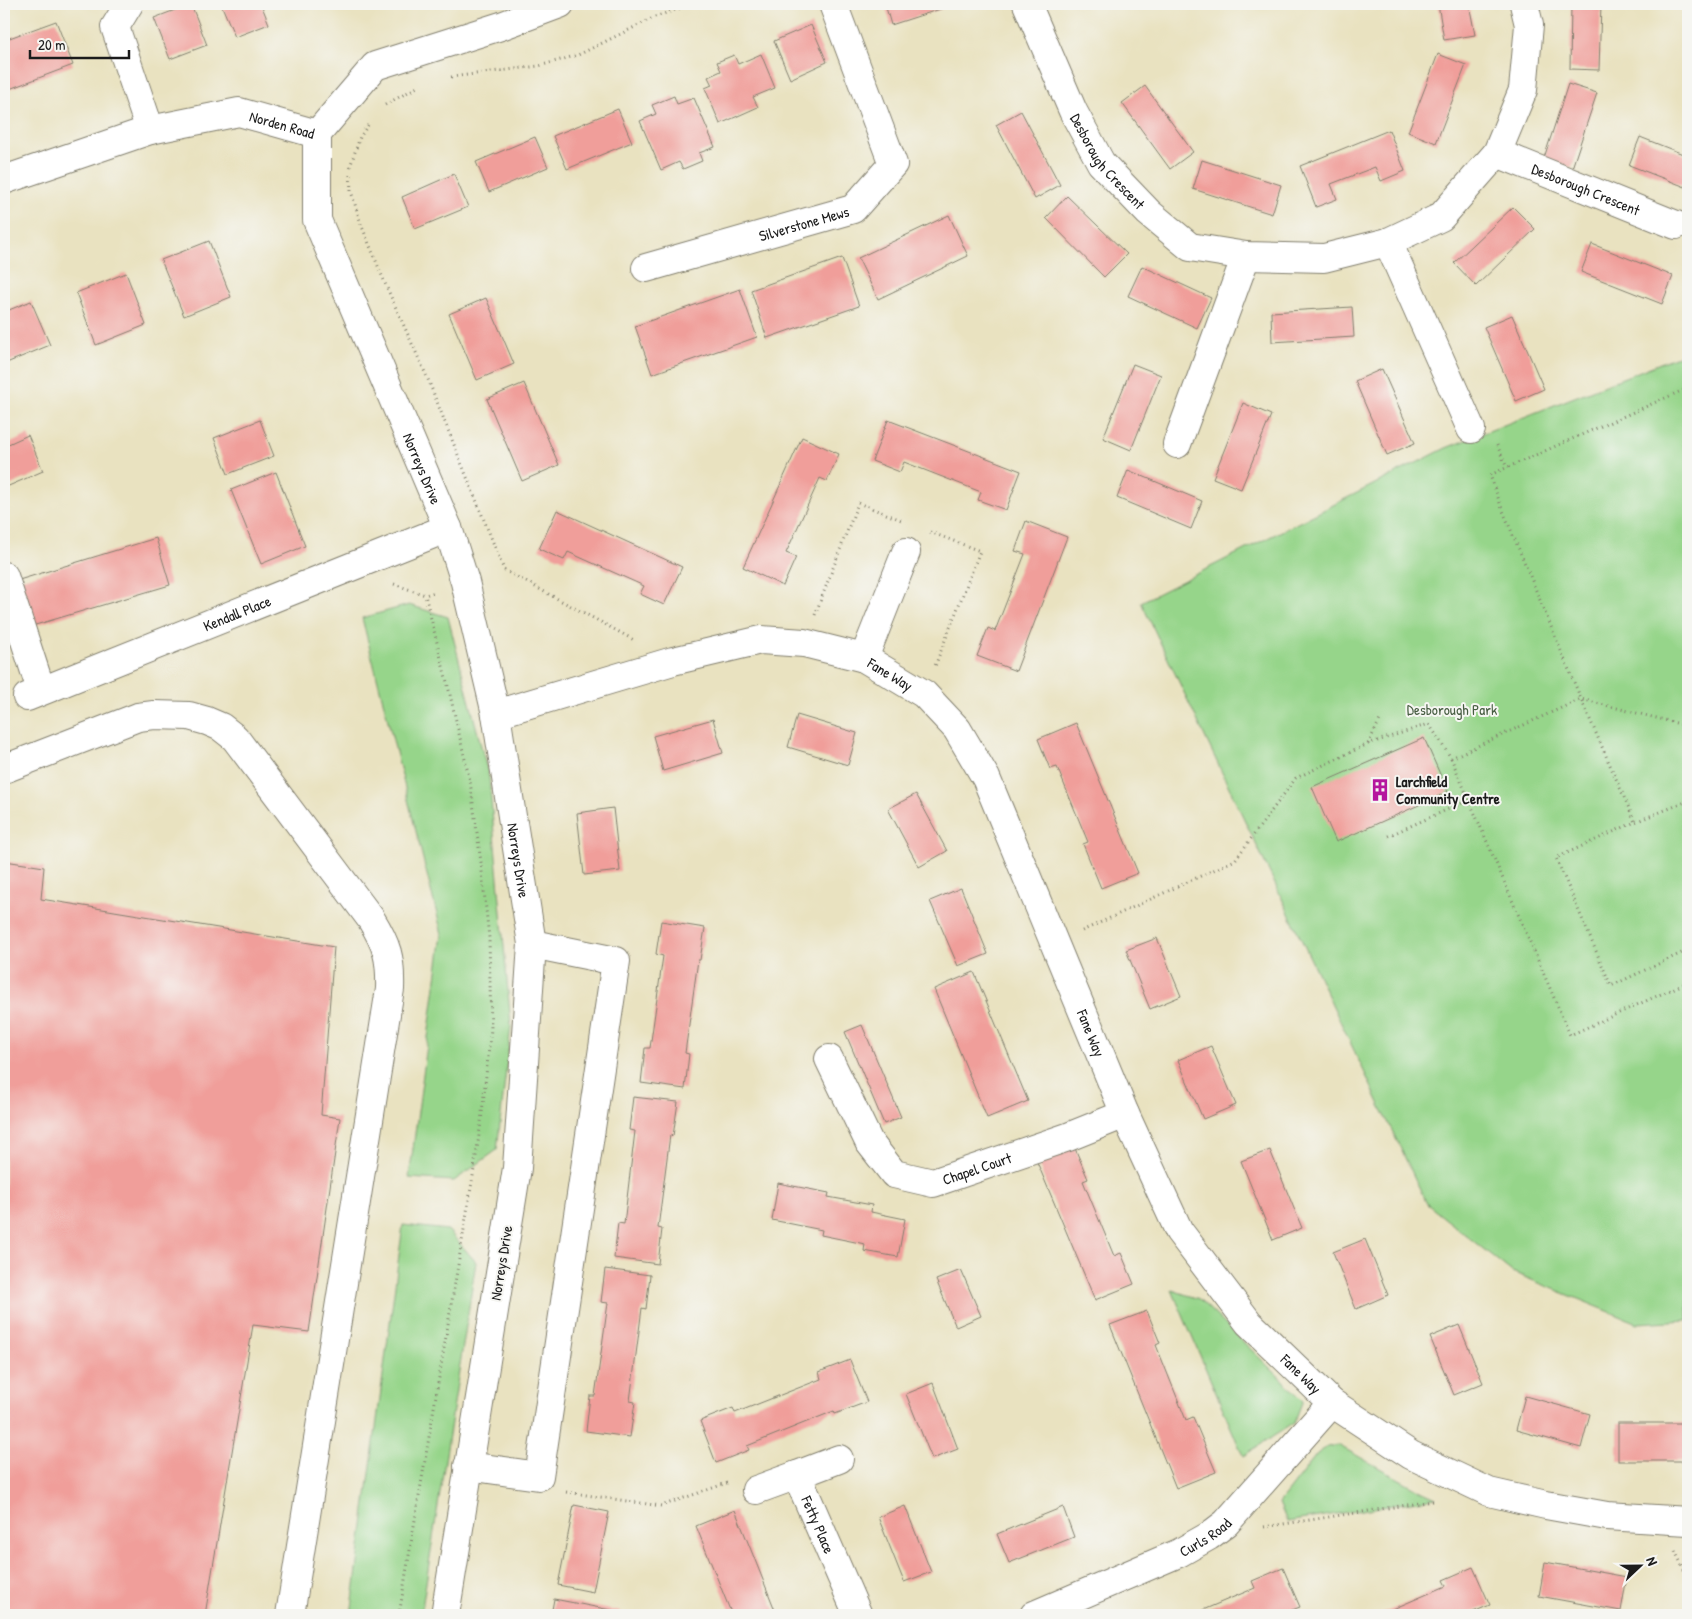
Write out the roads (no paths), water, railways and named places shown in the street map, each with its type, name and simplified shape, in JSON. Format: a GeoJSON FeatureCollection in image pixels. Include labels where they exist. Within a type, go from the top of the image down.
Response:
{"type":"FeatureCollection","features":[{"type":"Feature","properties":{"kind":"street"},"geometry":{"type":"LineString","coordinates":[[129,4],[115,27],[150,130]]}},
{"type":"Feature","properties":{"kind":"street","name":"Silverstone Mews"},"geometry":{"type":"LineString","coordinates":[[646,268],[853,209],[893,164],[833,4]]}},
{"type":"Feature","properties":{"kind":"street","name":"Desborough Crescent"},"geometry":{"type":"LineString","coordinates":[[1026,4],[1073,111],[1102,163],[1149,214],[1190,247],[1246,256],[1324,258],[1388,242],[1441,217],[1497,154],[1524,90],[1529,25],[1524,4]]}},
{"type":"Feature","properties":{"kind":"street","name":"Norden Road"},"geometry":{"type":"LineString","coordinates":[[4,180],[150,130],[239,112],[317,134],[375,66],[501,26],[550,5]]}},
{"type":"Feature","properties":{"kind":"street","name":"Norreys Drive"},"geometry":{"type":"LineString","coordinates":[[317,134],[318,220],[448,528],[465,582],[496,714],[532,944],[516,1168],[445,1615]]}},
{"type":"Feature","properties":{"kind":"street","name":"Desborough Crescent"},"geometry":{"type":"LineString","coordinates":[[1497,154],[1676,225]]}},
{"type":"Feature","properties":{"kind":"street"},"geometry":{"type":"LineString","coordinates":[[1388,242],[1471,429]]}},
{"type":"Feature","properties":{"kind":"street"},"geometry":{"type":"LineString","coordinates":[[1177,444],[1246,256]]}},
{"type":"Feature","properties":{"kind":"street","name":"Kendall Place"},"geometry":{"type":"LineString","coordinates":[[4,576],[34,694],[448,528]]}},
{"type":"Feature","properties":{"kind":"street"},"geometry":{"type":"LineString","coordinates":[[864,658],[906,552]]}},
{"type":"Feature","properties":{"kind":"street","name":"Fane Way"},"geometry":{"type":"LineString","coordinates":[[496,714],[673,661],[761,640],[804,643],[864,658],[924,694],[958,729],[986,778],[1125,1114],[1178,1230],[1249,1323],[1332,1403],[1411,1455],[1489,1492],[1608,1516],[1688,1521]]}},
{"type":"Feature","properties":{"kind":"street"},"geometry":{"type":"LineString","coordinates":[[4,769],[138,717],[172,714],[189,716],[221,727],[235,738],[371,919],[384,941],[391,970],[390,990],[290,1615]]}},
{"type":"Feature","properties":{"kind":"street"},"geometry":{"type":"LineString","coordinates":[[468,1466],[539,1476],[616,961],[532,944]]}},
{"type":"Feature","properties":{"kind":"street","name":"Chapel Court"},"geometry":{"type":"LineString","coordinates":[[829,1059],[869,1142],[894,1174],[934,1183],[1068,1137],[1125,1114]]}},
{"type":"Feature","properties":{"kind":"street","name":"Curls Road"},"geometry":{"type":"LineString","coordinates":[[1034,1615],[1179,1553],[1209,1536],[1226,1523],[1332,1403]]}},
{"type":"Feature","properties":{"kind":"street"},"geometry":{"type":"LineString","coordinates":[[756,1490],[839,1459]]}},
{"type":"Feature","properties":{"kind":"street","name":"Fetty Place"},"geometry":{"type":"LineString","coordinates":[[797,1475],[858,1615]]}},
{"type":"Feature","properties":{"kind":"place","name":"Larchfield Community Centre"},"geometry":{"type":"Point","coordinates":[1380,790]}},
{"type":"Feature","properties":{"kind":"park label","name":"Desborough Park"},"geometry":{"type":"Point","coordinates":[1452,709]}}]}
